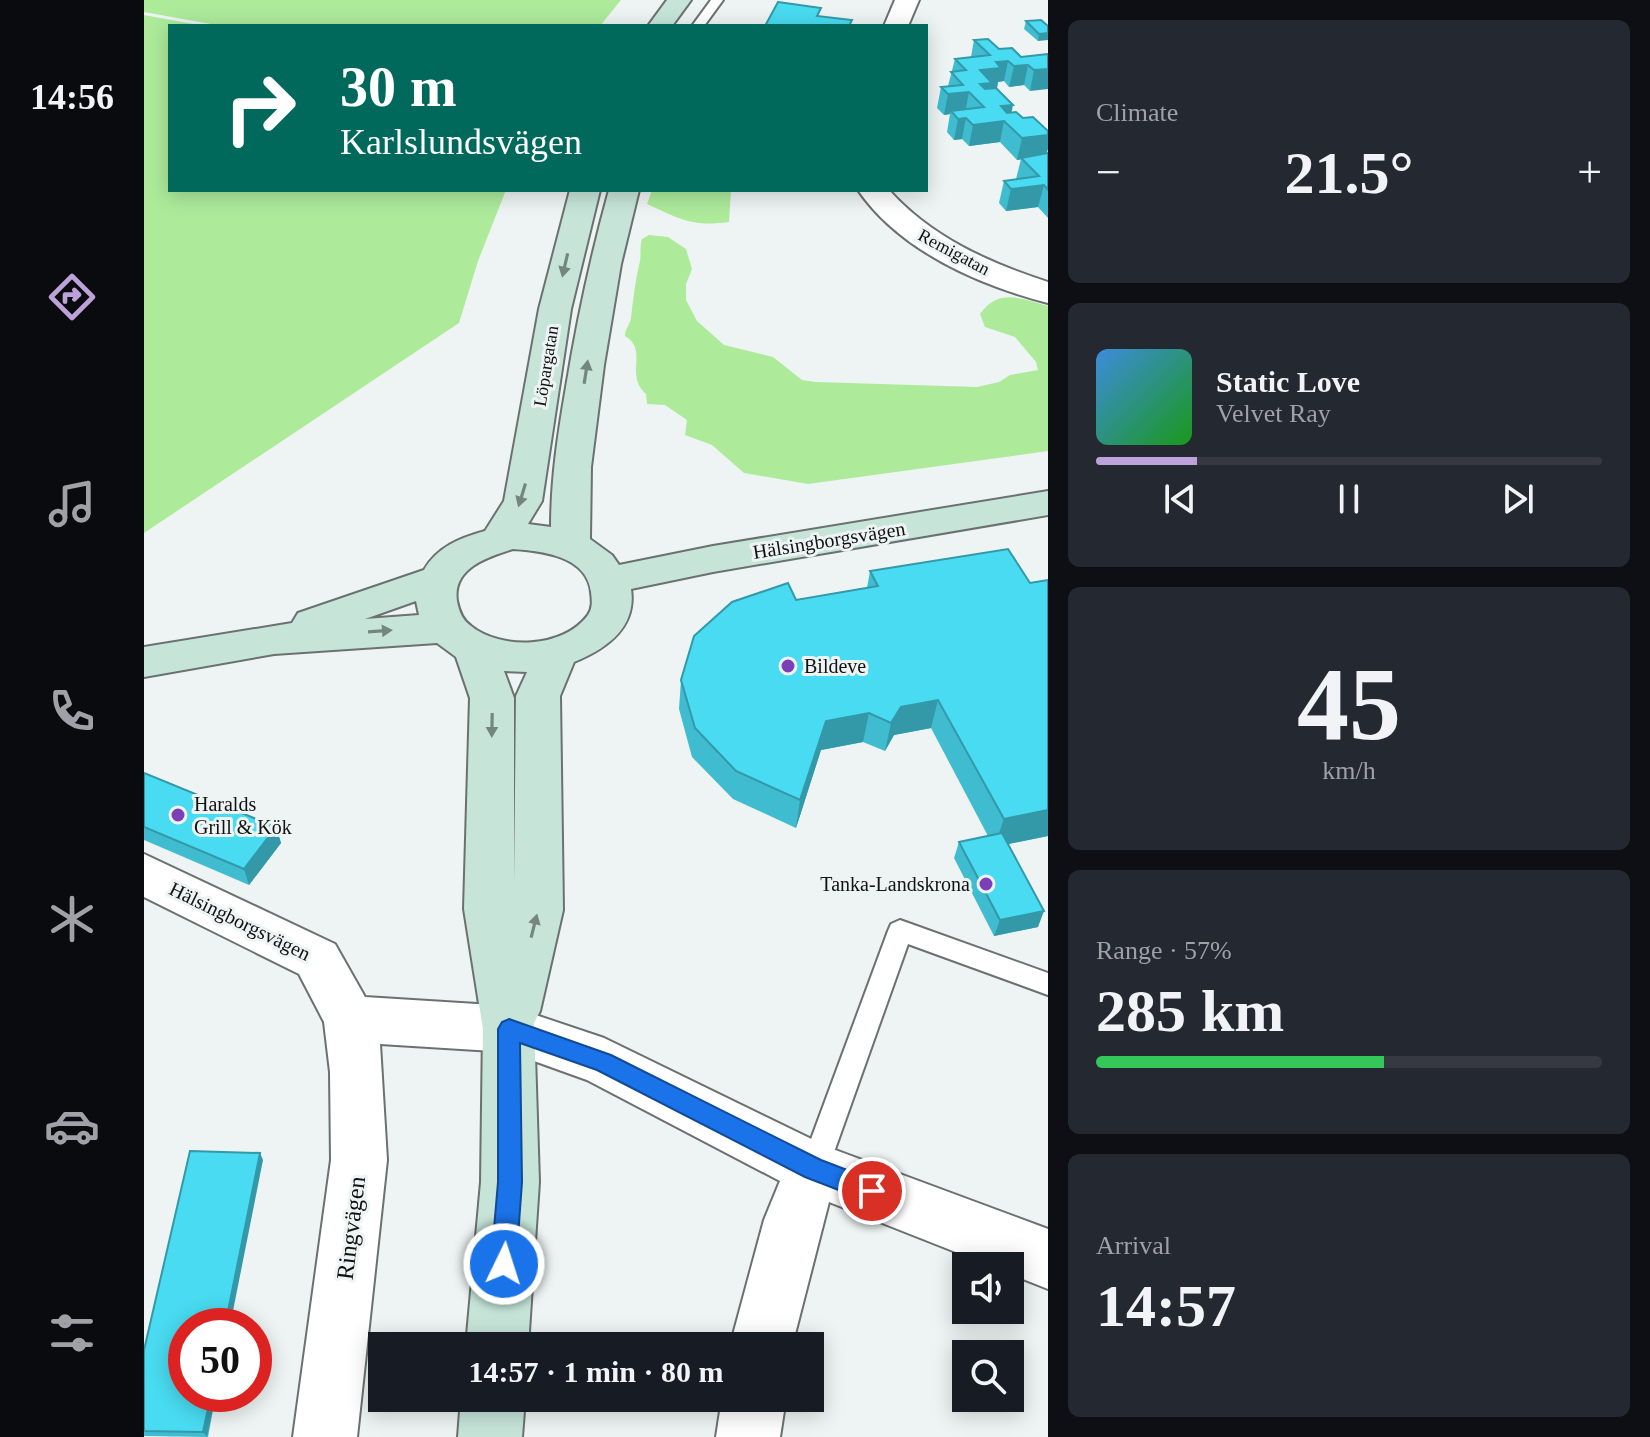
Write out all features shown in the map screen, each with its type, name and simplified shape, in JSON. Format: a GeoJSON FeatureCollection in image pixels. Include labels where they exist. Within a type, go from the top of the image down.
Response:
{"type":"FeatureCollection","features":[{"type":"Feature","properties":{"kind":"street"},"geometry":{"type":"LineString","coordinates":[[670,18],[679,0]]}},
{"type":"Feature","properties":{"kind":"street"},"geometry":{"type":"LineString","coordinates":[[670,18],[705,0]]}},
{"type":"Feature","properties":{"kind":"street"},"geometry":{"type":"LineString","coordinates":[[897,24],[907,0]]}},
{"type":"Feature","properties":{"kind":"street","name":"Löpargatan"},"geometry":{"type":"LineString","coordinates":[[500,538],[523,501],[555,309],[584,192]]}},
{"type":"Feature","properties":{"kind":"street","name":"Löpargatan"},"geometry":{"type":"LineString","coordinates":[[571,544],[568,501],[576,434],[605,261],[623,192]]}},
{"type":"Feature","properties":{"kind":"street","name":"Remigatan"},"geometry":{"type":"LineString","coordinates":[[875,192],[910,229],[961,259],[1048,293]]}},
{"type":"Feature","properties":{"kind":"street","name":"Hälsingborgsvägen"},"geometry":{"type":"LineString","coordinates":[[611,580],[713,559],[1048,503]]}},
{"type":"Feature","properties":{"kind":"street"},"geometry":{"type":"LineString","coordinates":[[144,662],[274,639],[460,639],[515,658],[557,653],[588,638],[599,628],[612,604],[611,580],[600,563],[571,544],[537,536],[500,538],[452,561],[438,580],[434,604],[460,639],[492,698],[489,909],[509,1029],[510,1182],[498,1332]]}},
{"type":"Feature","properties":{"kind":"street"},"geometry":{"type":"LineString","coordinates":[[274,639],[373,600],[438,580]]}},
{"type":"Feature","properties":{"kind":"street"},"geometry":{"type":"LineString","coordinates":[[509,1029],[538,910],[538,696],[557,653]]}},
{"type":"Feature","properties":{"kind":"street","name":"Hälsingborgsvägen"},"geometry":{"type":"LineString","coordinates":[[144,874],[317,959],[350,1019]]}},
{"type":"Feature","properties":{"kind":"street"},"geometry":{"type":"LineString","coordinates":[[350,1019],[509,1029],[604,1062],[814,1169],[1048,1259]]}},
{"type":"Feature","properties":{"kind":"street","name":"Ringvägen"},"geometry":{"type":"LineString","coordinates":[[325,1437],[359,1160],[357,1072],[350,1019]]}},
{"type":"Feature","properties":{"kind":"street"},"geometry":{"type":"LineString","coordinates":[[763,1332],[793,1220],[814,1169]]}},
{"type":"Feature","properties":{"kind":"street"},"geometry":{"type":"LineString","coordinates":[[490,1437],[492,1412]]}},
{"type":"Feature","properties":{"kind":"street"},"geometry":{"type":"LineString","coordinates":[[748,1437],[752,1412]]}},
{"type":"Feature","properties":{"kind":"lane"},"geometry":{"type":"LineString","coordinates":[[699,24],[717,0]]}},
{"type":"Feature","properties":{"kind":"lane"},"geometry":{"type":"LineString","coordinates":[[814,1169],[900,931],[1048,984]]}},
{"type":"Feature","properties":{"kind":"green space"},"geometry":{"type":"Polygon","coordinates":[[[144,0],[621,0],[602,24],[211,24],[144,12],[144,0]]]}},
{"type":"Feature","properties":{"kind":"green space"},"geometry":{"type":"Polygon","coordinates":[[[144,15],[193,24],[168,24],[168,192],[505,192],[478,261],[459,323],[144,533],[144,15]]]}},
{"type":"Feature","properties":{"kind":"green space"},"geometry":{"type":"Polygon","coordinates":[[[651,192],[731,192],[729,222],[695,222],[647,204],[651,192]]]}},
{"type":"Feature","properties":{"kind":"green space"},"geometry":{"type":"Polygon","coordinates":[[[649,235],[668,237],[686,249],[692,269],[686,284],[686,300],[697,321],[724,345],[773,357],[802,380],[977,387],[999,382],[1010,375],[1038,370],[1036,362],[1015,337],[985,327],[980,314],[995,300],[1011,297],[1048,306],[1048,451],[808,484],[744,473],[712,445],[685,435],[687,420],[665,405],[647,404],[646,394],[640,387],[635,348],[625,336],[631,318],[641,242],[649,235]]]}},
{"type":"Feature","properties":{"kind":"building"},"geometry":{"type":"Polygon","coordinates":[[[778,2],[821,8],[817,16],[852,20],[850,24],[766,24],[778,2]]]}},
{"type":"Feature","properties":{"kind":"building"},"geometry":{"type":"Polygon","coordinates":[[[1041,20],[1048,26],[1048,33],[1039,34],[1026,21],[1041,20]]]}},
{"type":"Feature","properties":{"kind":"building"},"geometry":{"type":"Polygon","coordinates":[[[988,39],[999,49],[1012,48],[1021,57],[1048,54],[1048,69],[1034,70],[1028,65],[996,62],[1001,68],[980,70],[992,83],[980,84],[985,89],[996,88],[1013,105],[1001,106],[1007,113],[1016,112],[1023,118],[1033,117],[1048,131],[1048,135],[1022,138],[1004,121],[973,125],[966,118],[958,119],[951,111],[984,107],[969,92],[948,94],[941,87],[963,85],[951,72],[966,70],[955,59],[990,55],[974,40],[988,39]]]}},
{"type":"Feature","properties":{"kind":"building"},"geometry":{"type":"Polygon","coordinates":[[[1048,153],[1048,190],[1044,185],[1011,189],[1004,181],[1039,176],[1021,158],[1048,153]]]}},
{"type":"Feature","properties":{"kind":"building"},"geometry":{"type":"Polygon","coordinates":[[[1008,549],[1030,583],[1048,580],[1048,810],[1004,819],[938,700],[901,707],[891,723],[869,713],[826,721],[800,800],[736,771],[695,728],[681,680],[694,636],[732,602],[788,583],[796,600],[878,586],[870,571],[1008,549]]]}},
{"type":"Feature","properties":{"kind":"building","name":"Haralds Grill & Kök"},"geometry":{"type":"Polygon","coordinates":[[[144,773],[276,827],[244,869],[144,827],[144,773]]]}},
{"type":"Feature","properties":{"kind":"building"},"geometry":{"type":"Polygon","coordinates":[[[1002,833],[1044,911],[1000,920],[959,842],[1002,833]]]}},
{"type":"Feature","properties":{"kind":"building"},"geometry":{"type":"Polygon","coordinates":[[[190,1151],[260,1153],[229,1308],[168,1308],[168,1412],[207,1412],[203,1432],[144,1431],[144,1350],[190,1151]]]}},
{"type":"Feature","properties":{"kind":"place","name":"Bildeve"},"geometry":{"type":"Point","coordinates":[788,666]}},
{"type":"Feature","properties":{"kind":"place","name":"Haralds Grill & Kök"},"geometry":{"type":"Point","coordinates":[178,815]}},
{"type":"Feature","properties":{"kind":"place","name":"Tanka-Landskrona"},"geometry":{"type":"Point","coordinates":[986,884]}},
{"type":"Feature","properties":{"kind":"route"},"geometry":{"type":"LineString","coordinates":[[504,1264],[510,1182],[509,1029],[604,1062],[814,1169],[872,1191]]}}]}
